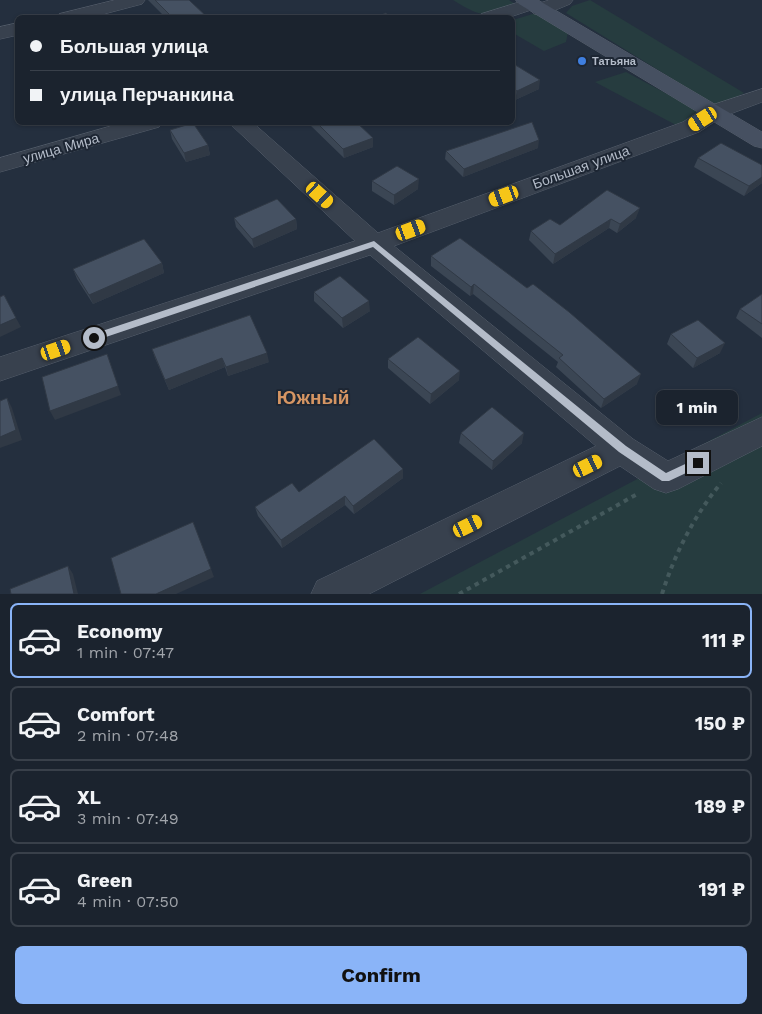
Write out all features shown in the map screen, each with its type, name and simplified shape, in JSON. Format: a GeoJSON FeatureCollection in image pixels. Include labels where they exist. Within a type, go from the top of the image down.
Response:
{"type":"FeatureCollection","features":[{"type":"Feature","properties":{"kind":"street"},"geometry":{"type":"LineString","coordinates":[[80,15],[114,8],[136,0]]}},
{"type":"Feature","properties":{"kind":"street"},"geometry":{"type":"LineString","coordinates":[[497,15],[532,5],[564,0]]}},
{"type":"Feature","properties":{"kind":"street"},"geometry":{"type":"LineString","coordinates":[[532,5],[762,141]]}},
{"type":"Feature","properties":{"kind":"street"},"geometry":{"type":"LineString","coordinates":[[0,33],[15,30]]}},
{"type":"Feature","properties":{"kind":"street","name":"Большая улица"},"geometry":{"type":"LineString","coordinates":[[0,369],[374,244],[691,126],[714,112],[762,95]]}},
{"type":"Feature","properties":{"kind":"street","name":"улица Мира"},"geometry":{"type":"LineString","coordinates":[[0,165],[140,125]]}},
{"type":"Feature","properties":{"kind":"street"},"geometry":{"type":"LineString","coordinates":[[242,125],[374,244],[622,449],[666,478],[762,431]]}},
{"type":"Feature","properties":{"kind":"street"},"geometry":{"type":"LineString","coordinates":[[330,594],[622,449]]}},
{"type":"Feature","properties":{"kind":"path"},"geometry":{"type":"LineString","coordinates":[[459,594],[666,478]]}},
{"type":"Feature","properties":{"kind":"path"},"geometry":{"type":"LineString","coordinates":[[662,594],[669,570],[703,504],[722,482]]}},
{"type":"Feature","properties":{"kind":"green space"},"geometry":{"type":"Polygon","coordinates":[[[453,0],[509,0],[518,6],[491,14],[484,14],[471,10],[453,0]]]}},
{"type":"Feature","properties":{"kind":"green space"},"geometry":{"type":"Polygon","coordinates":[[[590,0],[744,93],[722,105],[710,102],[566,13],[572,6],[590,0]]]}},
{"type":"Feature","properties":{"kind":"green space"},"geometry":{"type":"Polygon","coordinates":[[[536,13],[568,32],[566,42],[544,51],[515,34],[515,19],[536,13]]]}},
{"type":"Feature","properties":{"kind":"green space"},"geometry":{"type":"Polygon","coordinates":[[[626,72],[697,110],[697,116],[676,125],[595,82],[626,72]]]}},
{"type":"Feature","properties":{"kind":"green space"},"geometry":{"type":"Polygon","coordinates":[[[762,413],[762,594],[420,594],[762,413]]]}},
{"type":"Feature","properties":{"kind":"building"},"geometry":{"type":"Polygon","coordinates":[[[155,0],[189,0],[205,15],[170,15],[155,0]]]}},
{"type":"Feature","properties":{"kind":"building"},"geometry":{"type":"Polygon","coordinates":[[[515,65],[540,80],[515,90],[515,65]]]}},
{"type":"Feature","properties":{"kind":"building"},"geometry":{"type":"Polygon","coordinates":[[[532,122],[539,140],[464,169],[446,151],[532,122]]]}},
{"type":"Feature","properties":{"kind":"building"},"geometry":{"type":"Polygon","coordinates":[[[186,125],[194,125],[208,145],[184,153],[170,130],[186,125]]]}},
{"type":"Feature","properties":{"kind":"building"},"geometry":{"type":"Polygon","coordinates":[[[319,125],[359,125],[373,138],[343,149],[319,125]]]}},
{"type":"Feature","properties":{"kind":"building"},"geometry":{"type":"Polygon","coordinates":[[[721,143],[762,165],[762,177],[749,186],[698,158],[721,143]]]}},
{"type":"Feature","properties":{"kind":"building"},"geometry":{"type":"Polygon","coordinates":[[[397,166],[419,179],[394,195],[372,181],[397,166]]]}},
{"type":"Feature","properties":{"kind":"building"},"geometry":{"type":"Polygon","coordinates":[[[607,190],[640,208],[620,224],[611,219],[555,254],[531,231],[550,219],[560,225],[607,190]]]}},
{"type":"Feature","properties":{"kind":"building"},"geometry":{"type":"Polygon","coordinates":[[[277,199],[296,219],[252,239],[234,218],[277,199]]]}},
{"type":"Feature","properties":{"kind":"building"},"geometry":{"type":"Polygon","coordinates":[[[460,238],[527,288],[533,284],[569,312],[641,374],[604,399],[559,358],[563,355],[474,284],[471,287],[431,256],[460,238]]]}},
{"type":"Feature","properties":{"kind":"building"},"geometry":{"type":"Polygon","coordinates":[[[144,239],[162,263],[89,295],[73,269],[144,239]]]}},
{"type":"Feature","properties":{"kind":"building"},"geometry":{"type":"Polygon","coordinates":[[[340,276],[369,301],[342,318],[314,292],[340,276]]]}},
{"type":"Feature","properties":{"kind":"building"},"geometry":{"type":"Polygon","coordinates":[[[762,294],[762,324],[740,309],[762,294]]]}},
{"type":"Feature","properties":{"kind":"building"},"geometry":{"type":"Polygon","coordinates":[[[4,295],[16,318],[0,325],[0,297],[4,295]]]}},
{"type":"Feature","properties":{"kind":"building"},"geometry":{"type":"Polygon","coordinates":[[[250,315],[267,353],[226,367],[222,358],[165,380],[152,349],[250,315]]]}},
{"type":"Feature","properties":{"kind":"building"},"geometry":{"type":"Polygon","coordinates":[[[698,320],[725,343],[697,358],[671,334],[698,320]]]}},
{"type":"Feature","properties":{"kind":"building"},"geometry":{"type":"Polygon","coordinates":[[[418,337],[460,371],[431,394],[388,359],[418,337]]]}},
{"type":"Feature","properties":{"kind":"building"},"geometry":{"type":"Polygon","coordinates":[[[107,354],[118,386],[50,411],[42,377],[107,354]]]}},
{"type":"Feature","properties":{"kind":"building"},"geometry":{"type":"Polygon","coordinates":[[[7,398],[16,430],[0,437],[0,401],[7,398]]]}},
{"type":"Feature","properties":{"kind":"building"},"geometry":{"type":"Polygon","coordinates":[[[492,407],[524,433],[493,461],[461,433],[492,407]]]}},
{"type":"Feature","properties":{"kind":"building"},"geometry":{"type":"Polygon","coordinates":[[[374,439],[403,469],[353,506],[345,496],[281,540],[255,507],[292,483],[299,492],[374,439]]]}},
{"type":"Feature","properties":{"kind":"building"},"geometry":{"type":"Polygon","coordinates":[[[193,522],[211,569],[156,594],[121,594],[111,558],[193,522]]]}},
{"type":"Feature","properties":{"kind":"building"},"geometry":{"type":"Polygon","coordinates":[[[68,566],[74,594],[11,594],[10,589],[68,566]]]}},
{"type":"Feature","properties":{"kind":"place","name":"Татьяна"},"geometry":{"type":"Point","coordinates":[582,61]}},
{"type":"Feature","properties":{"kind":"district","name":"Южный"},"geometry":{"type":"Point","coordinates":[313,397]}},
{"type":"Feature","properties":{"kind":"route"},"geometry":{"type":"LineString","coordinates":[[94,338],[374,244],[622,449],[666,478],[698,463]]}}]}
